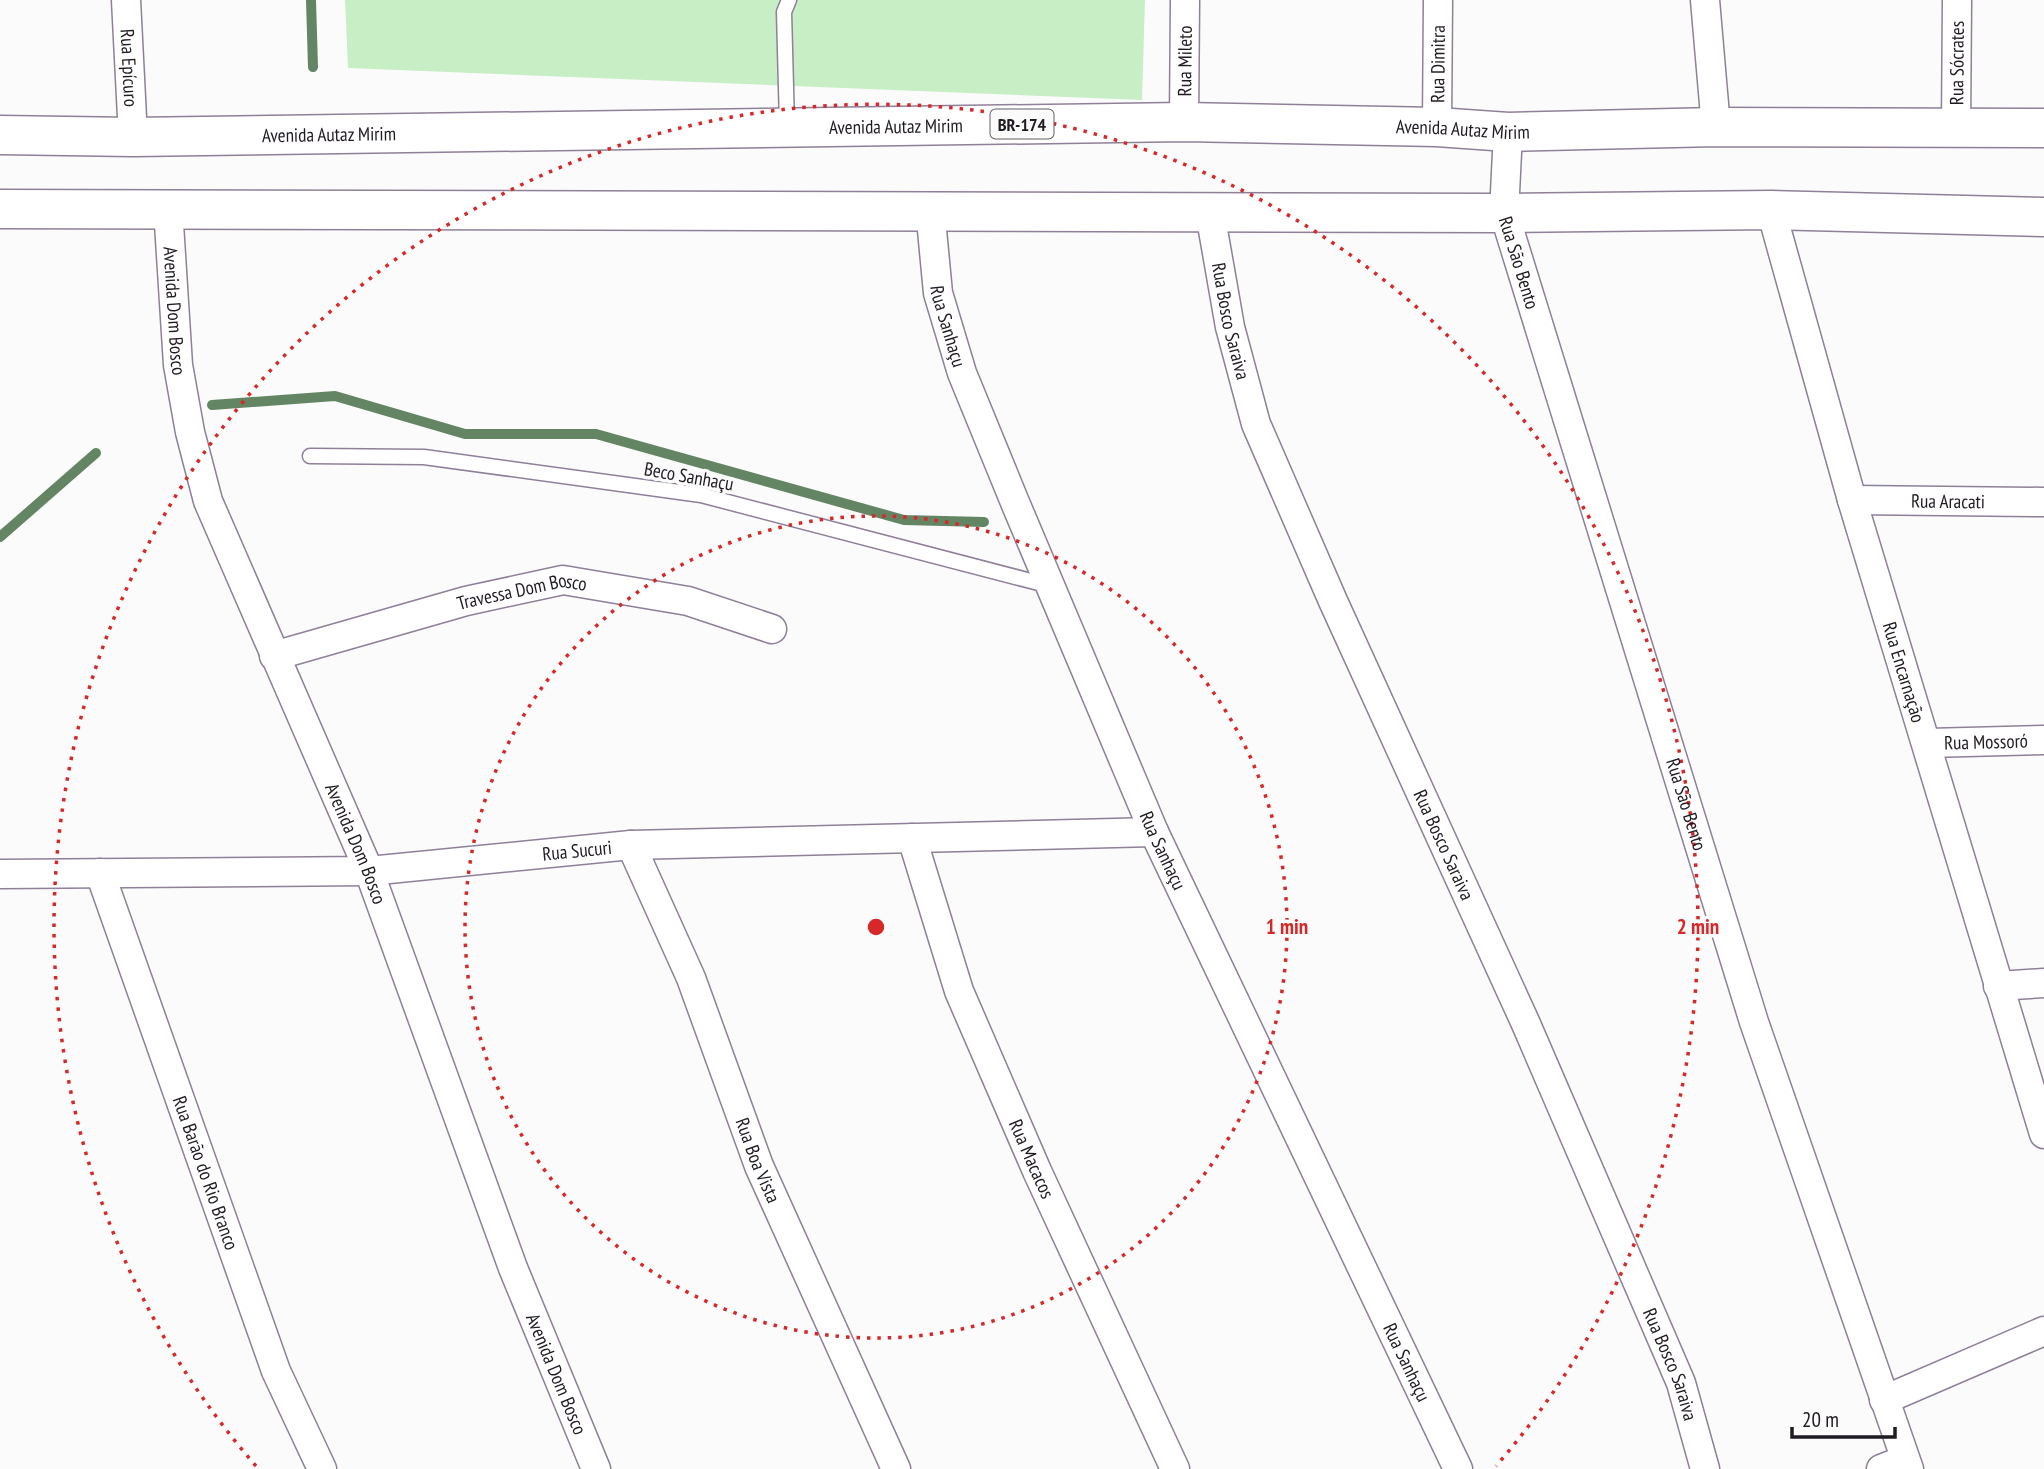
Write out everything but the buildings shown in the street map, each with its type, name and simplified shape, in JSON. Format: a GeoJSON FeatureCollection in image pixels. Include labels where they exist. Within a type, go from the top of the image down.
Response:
{"type":"FeatureCollection","features":[{"type":"Feature","properties":{"kind":"main road","name":"Avenida Autaz Mirim"},"geometry":{"type":"LineString","coordinates":[[0,135],[133,137],[1184,122],[1437,127],[1507,132],[1716,127],[2044,128]]}},
{"type":"Feature","properties":{"kind":"main road"},"geometry":{"type":"LineString","coordinates":[[0,209],[930,209],[1210,213],[1771,210],[2044,218]]}},
{"type":"Feature","properties":{"kind":"street","name":"Rua Epícuro"},"geometry":{"type":"LineString","coordinates":[[126,0],[133,137]]}},
{"type":"Feature","properties":{"kind":"street","name":"Rua Mileto"},"geometry":{"type":"LineString","coordinates":[[1184,122],[1185,0]]}},
{"type":"Feature","properties":{"kind":"street","name":"Rua Dimitra"},"geometry":{"type":"LineString","coordinates":[[1437,127],[1438,0]]}},
{"type":"Feature","properties":{"kind":"street"},"geometry":{"type":"LineString","coordinates":[[1705,0],[1716,127]]}},
{"type":"Feature","properties":{"kind":"street","name":"Rua Sócrates"},"geometry":{"type":"LineString","coordinates":[[1956,128],[1957,0]]}},
{"type":"Feature","properties":{"kind":"street","name":"Rua São Bento"},"geometry":{"type":"LineString","coordinates":[[1507,132],[1504,213],[1754,1022],[1884,1400],[1898,1466]]}},
{"type":"Feature","properties":{"kind":"street","name":"Avenida Dom Bosco"},"geometry":{"type":"LineString","coordinates":[[168,208],[178,365],[190,432],[208,500],[369,871],[513,1268],[596,1469]]}},
{"type":"Feature","properties":{"kind":"street","name":"Rua Sanhaçu"},"geometry":{"type":"LineString","coordinates":[[930,209],[938,293],[962,373],[1154,832],[1458,1469]]}},
{"type":"Feature","properties":{"kind":"street","name":"Rua Encarnação"},"geometry":{"type":"LineString","coordinates":[[1771,210],[1852,500],[1928,743],[1997,986],[2044,1134]]}},
{"type":"Feature","properties":{"kind":"street","name":"Rua Bosco Saraiva"},"geometry":{"type":"LineString","coordinates":[[1210,213],[1230,327],[1256,424],[1526,1024],[1681,1383],[1705,1469]]}},
{"type":"Feature","properties":{"kind":"street","name":"Rua Aracati"},"geometry":{"type":"LineString","coordinates":[[1852,500],[2044,502]]}},
{"type":"Feature","properties":{"kind":"street","name":"Travessa Dom Bosco"},"geometry":{"type":"LineString","coordinates":[[274,656],[466,601],[564,580],[688,601],[772,629]]}},
{"type":"Feature","properties":{"kind":"street","name":"Rua Mossoró"},"geometry":{"type":"LineString","coordinates":[[1928,743],[2044,740]]}},
{"type":"Feature","properties":{"kind":"street","name":"Rua Sucuri"},"geometry":{"type":"LineString","coordinates":[[0,874],[369,871],[631,845],[1154,832]]}},
{"type":"Feature","properties":{"kind":"street","name":"Rua Macacos"},"geometry":{"type":"LineString","coordinates":[[912,838],[959,991],[1037,1171],[1175,1469]]}},
{"type":"Feature","properties":{"kind":"street","name":"Rua Boa Vista"},"geometry":{"type":"LineString","coordinates":[[631,845],[691,978],[760,1166],[896,1469]]}},
{"type":"Feature","properties":{"kind":"street","name":"Rua Barão do Rio Branco"},"geometry":{"type":"LineString","coordinates":[[100,873],[276,1371],[323,1469]]}},
{"type":"Feature","properties":{"kind":"street"},"geometry":{"type":"LineString","coordinates":[[1997,986],[2044,983]]}},
{"type":"Feature","properties":{"kind":"street"},"geometry":{"type":"LineString","coordinates":[[1884,1400],[2044,1331]]}},
{"type":"Feature","properties":{"kind":"lane"},"geometry":{"type":"LineString","coordinates":[[787,127],[784,12],[789,0]]}},
{"type":"Feature","properties":{"kind":"lane","name":"Beco Sanhaçu"},"geometry":{"type":"LineString","coordinates":[[310,456],[425,457],[701,495],[1052,587]]}},
{"type":"Feature","properties":{"kind":"green space"},"geometry":{"type":"Polygon","coordinates":[[[345,0],[1145,0],[1142,100],[348,68],[345,0]]]}},
{"type":"Feature","properties":{"kind":"waterway"},"geometry":{"type":"LineString","coordinates":[[311,0],[313,67]]}},
{"type":"Feature","properties":{"kind":"waterway"},"geometry":{"type":"LineString","coordinates":[[212,405],[335,396],[465,434],[596,434],[904,520],[984,522]]}},
{"type":"Feature","properties":{"kind":"waterway"},"geometry":{"type":"LineString","coordinates":[[0,537],[96,453]]}}]}
